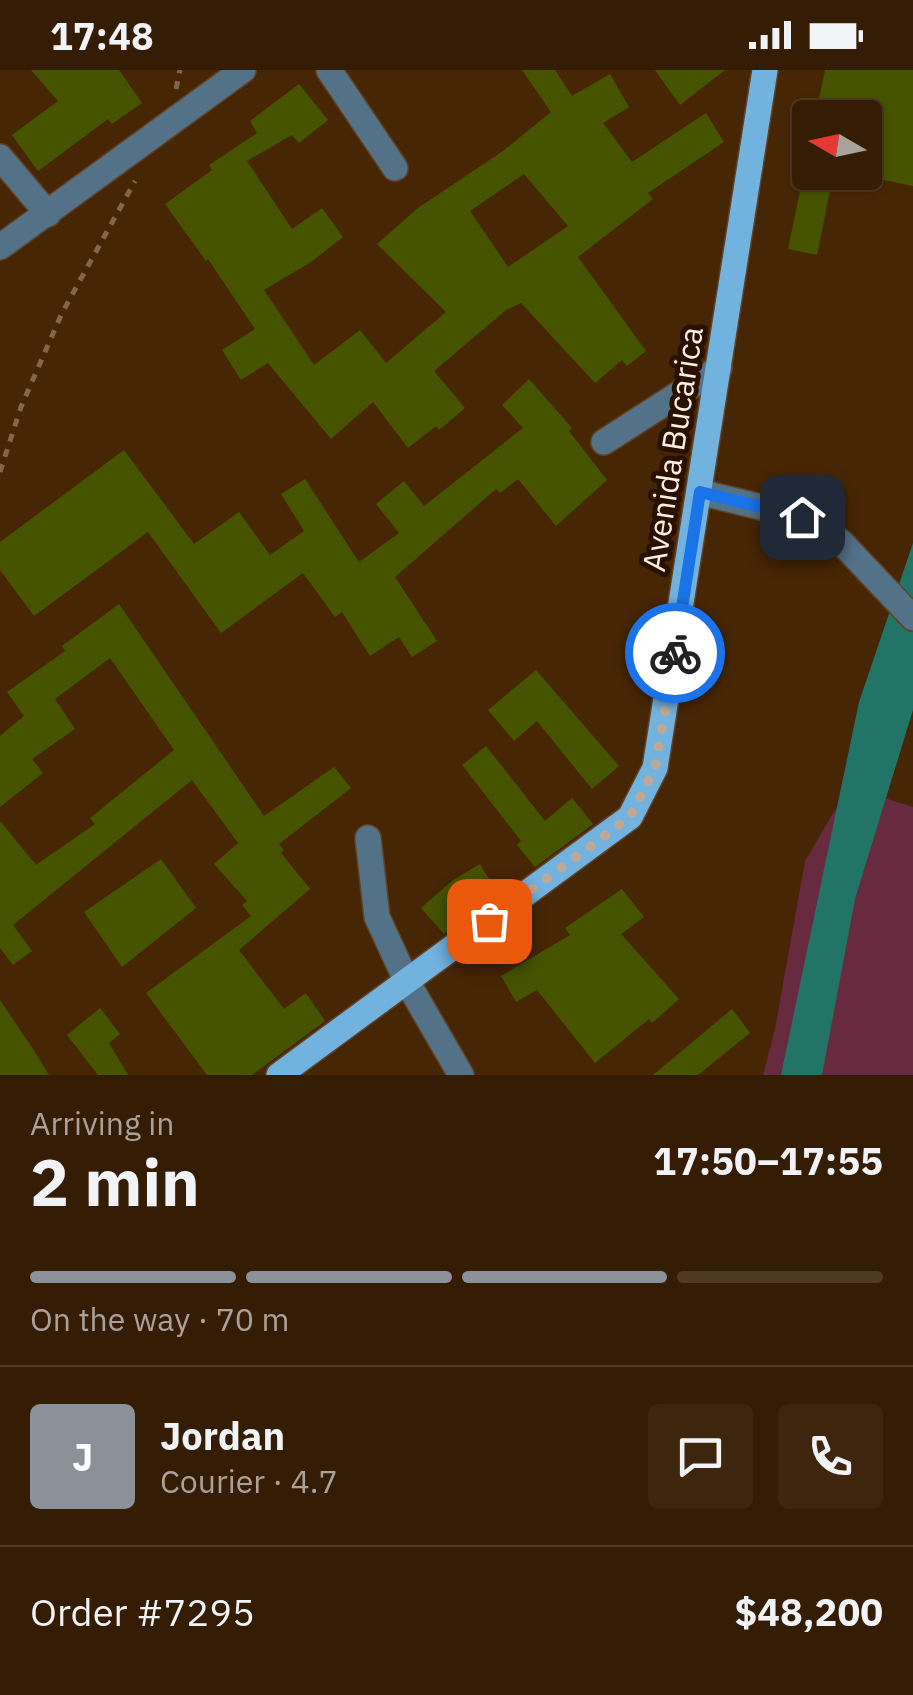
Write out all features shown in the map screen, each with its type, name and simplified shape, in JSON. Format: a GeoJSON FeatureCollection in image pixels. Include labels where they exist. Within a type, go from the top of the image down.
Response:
{"type":"FeatureCollection","features":[{"type":"Feature","properties":{"kind":"main road","name":"Avenida Bucarica"},"geometry":{"type":"LineString","coordinates":[[278,1075],[630,817],[655,768],[766,70]]}},
{"type":"Feature","properties":{"kind":"street"},"geometry":{"type":"LineString","coordinates":[[0,247],[243,70]]}},
{"type":"Feature","properties":{"kind":"street"},"geometry":{"type":"LineString","coordinates":[[329,70],[396,168]]}},
{"type":"Feature","properties":{"kind":"street"},"geometry":{"type":"LineString","coordinates":[[0,157],[48,214]]}},
{"type":"Feature","properties":{"kind":"street"},"geometry":{"type":"LineString","coordinates":[[604,442],[718,368]]}},
{"type":"Feature","properties":{"kind":"street"},"geometry":{"type":"LineString","coordinates":[[700,492],[802,517],[841,542],[913,618]]}},
{"type":"Feature","properties":{"kind":"street"},"geometry":{"type":"LineString","coordinates":[[368,838],[377,917],[406,980],[461,1075]]}},
{"type":"Feature","properties":{"kind":"path"},"geometry":{"type":"LineString","coordinates":[[168,122],[180,70]]}},
{"type":"Feature","properties":{"kind":"path"},"geometry":{"type":"LineString","coordinates":[[0,472],[21,407],[62,313],[139,174]]}},
{"type":"Feature","properties":{"kind":"shaded area"},"geometry":{"type":"Polygon","coordinates":[[[862,791],[913,807],[913,1075],[763,1075],[805,861],[838,805],[862,791]]]}},
{"type":"Feature","properties":{"kind":"water"},"geometry":{"type":"Polygon","coordinates":[[[913,543],[913,710],[855,899],[822,1075],[781,1075],[859,702],[913,543]]]}},
{"type":"Feature","properties":{"kind":"building"},"geometry":{"type":"Polygon","coordinates":[[[31,70],[119,70],[142,103],[112,124],[108,119],[38,171],[12,135],[58,101],[31,70]]]}},
{"type":"Feature","properties":{"kind":"building"},"geometry":{"type":"Polygon","coordinates":[[[522,70],[555,70],[572,96],[610,74],[629,107],[603,123],[632,162],[706,113],[724,142],[648,193],[653,199],[578,257],[646,351],[627,366],[622,360],[595,383],[521,303],[506,310],[434,371],[465,408],[439,430],[436,426],[408,448],[373,402],[331,439],[268,363],[241,380],[222,350],[255,329],[165,204],[212,170],[209,165],[257,133],[250,121],[299,84],[328,120],[299,143],[292,135],[247,161],[292,229],[322,208],[343,237],[264,290],[314,365],[360,330],[386,363],[446,312],[377,244],[418,208],[503,151],[551,112],[522,70]],[[524,174],[470,211],[508,267],[568,226],[524,174]]]}},
{"type":"Feature","properties":{"kind":"building"},"geometry":{"type":"Polygon","coordinates":[[[655,70],[725,70],[680,105],[655,70]]]}},
{"type":"Feature","properties":{"kind":"building"},"geometry":{"type":"Polygon","coordinates":[[[825,70],[913,70],[913,186],[882,180],[882,100],[819,100],[825,70]]]}},
{"type":"Feature","properties":{"kind":"building"},"geometry":{"type":"Polygon","coordinates":[[[800,190],[830,190],[817,255],[788,249],[800,190]]]}},
{"type":"Feature","properties":{"kind":"building"},"geometry":{"type":"Polygon","coordinates":[[[529,379],[572,428],[569,431],[607,480],[556,526],[518,479],[500,493],[496,489],[395,577],[437,641],[412,657],[399,637],[370,656],[342,612],[335,617],[303,573],[221,633],[148,532],[34,616],[0,570],[0,542],[124,450],[194,544],[239,512],[270,555],[304,531],[281,494],[305,479],[359,562],[399,533],[376,504],[404,481],[424,506],[523,428],[502,405],[529,379]]]}},
{"type":"Feature","properties":{"kind":"building"},"geometry":{"type":"Polygon","coordinates":[[[119,604],[264,816],[334,767],[351,788],[279,844],[284,850],[281,853],[310,889],[239,950],[284,1009],[306,993],[325,1021],[252,1075],[207,1075],[146,993],[251,916],[242,905],[247,901],[214,864],[238,843],[192,780],[13,925],[32,951],[13,965],[0,948],[0,821],[36,865],[95,824],[90,818],[174,750],[110,658],[55,699],[75,729],[32,759],[43,773],[0,807],[0,736],[24,716],[7,692],[65,651],[62,646],[119,604]]]}},
{"type":"Feature","properties":{"kind":"building"},"geometry":{"type":"Polygon","coordinates":[[[536,670],[619,766],[592,789],[537,721],[514,741],[488,710],[536,670]]]}},
{"type":"Feature","properties":{"kind":"building"},"geometry":{"type":"Polygon","coordinates":[[[486,746],[545,821],[572,798],[593,824],[535,867],[517,845],[521,841],[462,765],[486,746]]]}},
{"type":"Feature","properties":{"kind":"building"},"geometry":{"type":"Polygon","coordinates":[[[161,859],[196,908],[122,967],[84,912],[161,859]]]}},
{"type":"Feature","properties":{"kind":"building"},"geometry":{"type":"Polygon","coordinates":[[[480,864],[498,894],[444,934],[421,908],[453,880],[480,864]]]}},
{"type":"Feature","properties":{"kind":"building"},"geometry":{"type":"Polygon","coordinates":[[[622,889],[644,917],[621,934],[679,999],[595,1063],[537,990],[516,1002],[501,976],[570,935],[565,928],[622,889]]]}},
{"type":"Feature","properties":{"kind":"building"},"geometry":{"type":"Polygon","coordinates":[[[0,1000],[35,1052],[49,1075],[0,1075],[0,1000]]]}},
{"type":"Feature","properties":{"kind":"building"},"geometry":{"type":"Polygon","coordinates":[[[100,1008],[120,1034],[109,1043],[128,1075],[98,1075],[67,1035],[100,1008]]]}},
{"type":"Feature","properties":{"kind":"building"},"geometry":{"type":"Polygon","coordinates":[[[732,1009],[750,1033],[698,1075],[653,1075],[732,1009]]]}},
{"type":"Feature","properties":{"kind":"way so far"},"geometry":{"type":"LineString","coordinates":[[489,921],[630,817],[655,768],[675,653]]}},
{"type":"Feature","properties":{"kind":"route"},"geometry":{"type":"LineString","coordinates":[[675,653],[700,492],[802,517]]}}]}
